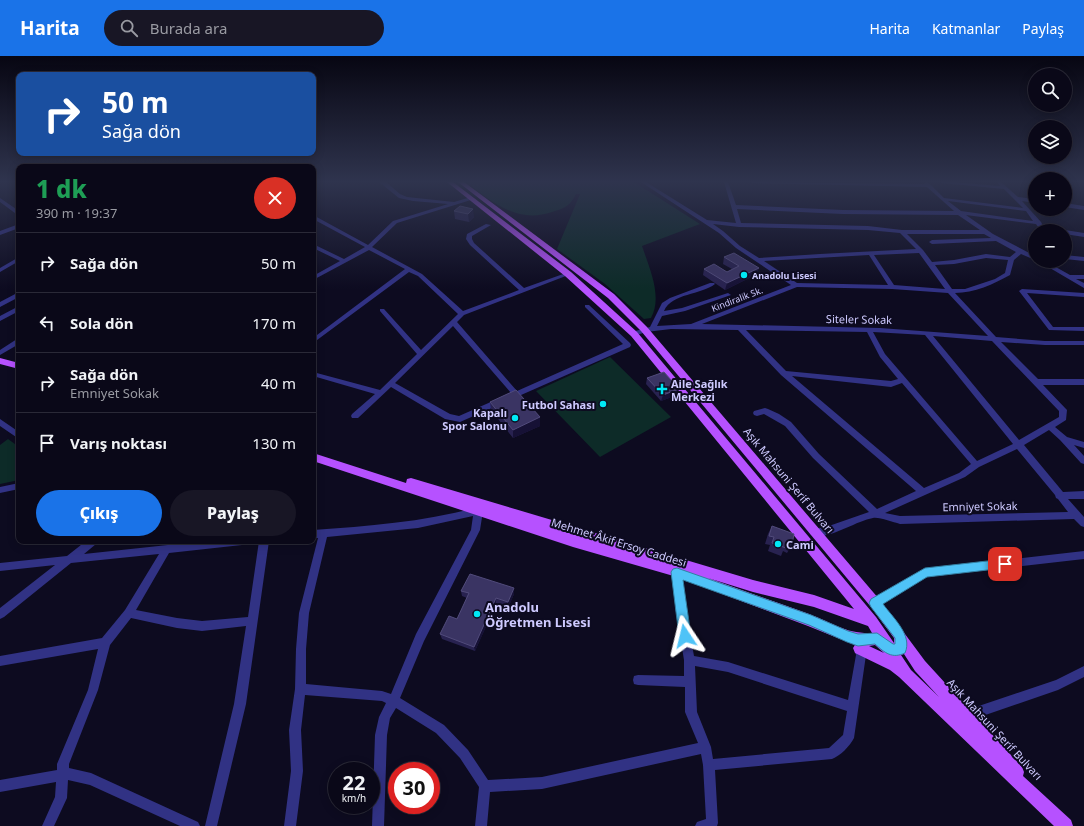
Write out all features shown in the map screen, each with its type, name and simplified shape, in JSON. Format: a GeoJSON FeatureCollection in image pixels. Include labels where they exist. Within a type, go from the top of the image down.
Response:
{"type":"FeatureCollection","features":[{"type":"Feature","properties":{"kind":"main road"},"geometry":{"type":"LineString","coordinates":[[495,218],[568,274],[634,334],[872,621],[906,674]]}},
{"type":"Feature","properties":{"kind":"main road","name":"Aşık Mahsuni Şerif Bulvarı"},"geometry":{"type":"LineString","coordinates":[[508,218],[610,296],[649,329],[814,532],[875,603],[920,666],[1066,826]]}},
{"type":"Feature","properties":{"kind":"main road"},"geometry":{"type":"LineString","coordinates":[[0,361],[16,365]]}},
{"type":"Feature","properties":{"kind":"main road"},"geometry":{"type":"LineString","coordinates":[[0,367],[16,371]]}},
{"type":"Feature","properties":{"kind":"main road","name":"Mehmet Âkif Ersoy Caddesi"},"geometry":{"type":"LineString","coordinates":[[316,451],[487,506],[753,586],[814,601],[872,621],[890,622]]}},
{"type":"Feature","properties":{"kind":"main road","name":"Mehmet Âkif Ersoy Caddesi"},"geometry":{"type":"LineString","coordinates":[[316,458],[573,542],[677,572],[811,621],[859,644],[877,639],[891,650]]}},
{"type":"Feature","properties":{"kind":"main road"},"geometry":{"type":"LineString","coordinates":[[891,650],[901,649],[900,636]]}},
{"type":"Feature","properties":{"kind":"main road"},"geometry":{"type":"LineString","coordinates":[[859,644],[895,665],[906,674],[1066,826]]}},
{"type":"Feature","properties":{"kind":"street"},"geometry":{"type":"LineString","coordinates":[[316,276],[368,248],[395,222],[408,218]]}},
{"type":"Feature","properties":{"kind":"street"},"geometry":{"type":"LineString","coordinates":[[699,218],[796,285],[892,287],[966,291],[997,280],[1008,274],[1011,259],[1019,252]]}},
{"type":"Feature","properties":{"kind":"street"},"geometry":{"type":"LineString","coordinates":[[737,218],[739,225]]}},
{"type":"Feature","properties":{"kind":"street"},"geometry":{"type":"LineString","coordinates":[[966,218],[984,232],[1019,252],[1028,255]]}},
{"type":"Feature","properties":{"kind":"street"},"geometry":{"type":"LineString","coordinates":[[999,218],[1040,223]]}},
{"type":"Feature","properties":{"kind":"street"},"geometry":{"type":"LineString","coordinates":[[1035,218],[1040,223]]}},
{"type":"Feature","properties":{"kind":"street"},"geometry":{"type":"LineString","coordinates":[[316,219],[420,275],[462,314]]}},
{"type":"Feature","properties":{"kind":"street"},"geometry":{"type":"LineString","coordinates":[[704,221],[739,225],[868,228],[902,232],[984,232]]}},
{"type":"Feature","properties":{"kind":"street"},"geometry":{"type":"LineString","coordinates":[[721,232],[718,227],[722,224]]}},
{"type":"Feature","properties":{"kind":"street"},"geometry":{"type":"LineString","coordinates":[[488,225],[475,230],[469,235],[469,239],[472,244],[523,290]]}},
{"type":"Feature","properties":{"kind":"street"},"geometry":{"type":"LineString","coordinates":[[0,233],[16,227]]}},
{"type":"Feature","properties":{"kind":"street"},"geometry":{"type":"LineString","coordinates":[[814,532],[826,531],[875,513],[924,492],[1018,445],[1063,418],[1063,410],[995,339],[982,328],[950,291],[932,264],[902,232]]}},
{"type":"Feature","properties":{"kind":"street"},"geometry":{"type":"LineString","coordinates":[[1072,233],[1084,235]]}},
{"type":"Feature","properties":{"kind":"street"},"geometry":{"type":"LineString","coordinates":[[932,242],[997,239]]}},
{"type":"Feature","properties":{"kind":"street"},"geometry":{"type":"LineString","coordinates":[[316,247],[344,261]]}},
{"type":"Feature","properties":{"kind":"street"},"geometry":{"type":"LineString","coordinates":[[759,260],[801,255],[871,254],[921,251]]}},
{"type":"Feature","properties":{"kind":"street"},"geometry":{"type":"LineString","coordinates":[[871,254],[892,287]]}},
{"type":"Feature","properties":{"kind":"street"},"geometry":{"type":"LineString","coordinates":[[932,264],[954,262],[986,256],[1011,259]]}},
{"type":"Feature","properties":{"kind":"street"},"geometry":{"type":"LineString","coordinates":[[1072,258],[1084,260]]}},
{"type":"Feature","properties":{"kind":"street"},"geometry":{"type":"LineString","coordinates":[[0,270],[16,261]]}},
{"type":"Feature","properties":{"kind":"street"},"geometry":{"type":"LineString","coordinates":[[1053,268],[1084,286]]}},
{"type":"Feature","properties":{"kind":"street"},"geometry":{"type":"LineString","coordinates":[[316,339],[409,269]]}},
{"type":"Feature","properties":{"kind":"street"},"geometry":{"type":"LineString","coordinates":[[355,416],[382,393],[462,314],[568,274]]}},
{"type":"Feature","properties":{"kind":"street"},"geometry":{"type":"LineString","coordinates":[[1068,277],[1084,277]]}},
{"type":"Feature","properties":{"kind":"street"},"geometry":{"type":"LineString","coordinates":[[649,329],[660,314],[664,304],[672,299],[712,284]]}},
{"type":"Feature","properties":{"kind":"street","name":"Kindiralik Sk."},"geometry":{"type":"LineString","coordinates":[[689,327],[796,285]]}},
{"type":"Feature","properties":{"kind":"street"},"geometry":{"type":"LineString","coordinates":[[1084,295],[1022,291],[1051,329],[1084,328]]}},
{"type":"Feature","properties":{"kind":"street"},"geometry":{"type":"LineString","coordinates":[[660,314],[684,310],[728,295]]}},
{"type":"Feature","properties":{"kind":"street"},"geometry":{"type":"LineString","coordinates":[[0,305],[16,296]]}},
{"type":"Feature","properties":{"kind":"street"},"geometry":{"type":"LineString","coordinates":[[391,384],[448,417],[460,418],[628,345],[587,306]]}},
{"type":"Feature","properties":{"kind":"street"},"geometry":{"type":"LineString","coordinates":[[0,319],[16,310]]}},
{"type":"Feature","properties":{"kind":"street"},"geometry":{"type":"LineString","coordinates":[[382,310],[421,354]]}},
{"type":"Feature","properties":{"kind":"street"},"geometry":{"type":"LineString","coordinates":[[454,323],[516,394]]}},
{"type":"Feature","properties":{"kind":"street","name":"Siteler Sokak"},"geometry":{"type":"LineString","coordinates":[[634,334],[649,329],[689,327],[869,330],[927,333],[1014,342],[1065,344],[1084,343]]}},
{"type":"Feature","properties":{"kind":"street"},"geometry":{"type":"LineString","coordinates":[[740,328],[784,373],[924,492]]}},
{"type":"Feature","properties":{"kind":"street"},"geometry":{"type":"LineString","coordinates":[[869,330],[882,355],[976,465]]}},
{"type":"Feature","properties":{"kind":"street"},"geometry":{"type":"LineString","coordinates":[[927,333],[1059,496],[1084,523]]}},
{"type":"Feature","properties":{"kind":"street"},"geometry":{"type":"LineString","coordinates":[[0,353],[16,343]]}},
{"type":"Feature","properties":{"kind":"street"},"geometry":{"type":"LineString","coordinates":[[784,373],[892,384],[903,380]]}},
{"type":"Feature","properties":{"kind":"street"},"geometry":{"type":"LineString","coordinates":[[316,375],[382,393]]}},
{"type":"Feature","properties":{"kind":"street"},"geometry":{"type":"LineString","coordinates":[[1036,382],[1084,382]]}},
{"type":"Feature","properties":{"kind":"street"},"geometry":{"type":"LineString","coordinates":[[758,413],[765,411],[788,424],[816,456],[875,513]]}},
{"type":"Feature","properties":{"kind":"street"},"geometry":{"type":"LineString","coordinates":[[0,422],[16,434]]}},
{"type":"Feature","properties":{"kind":"street"},"geometry":{"type":"LineString","coordinates":[[1050,427],[1063,438],[1084,461]]}},
{"type":"Feature","properties":{"kind":"street"},"geometry":{"type":"LineString","coordinates":[[1063,438],[1084,445]]}},
{"type":"Feature","properties":{"kind":"street"},"geometry":{"type":"LineString","coordinates":[[0,490],[16,487]]}},
{"type":"Feature","properties":{"kind":"street"},"geometry":{"type":"LineString","coordinates":[[1059,496],[1084,495]]}},
{"type":"Feature","properties":{"kind":"street"},"geometry":{"type":"LineString","coordinates":[[290,826],[298,771],[295,730],[300,689],[304,612],[318,534],[386,528],[450,520],[479,511],[475,530],[420,638],[394,700],[385,716],[381,735],[378,826]]}},
{"type":"Feature","properties":{"kind":"street","name":"Emniyet Sokak"},"geometry":{"type":"LineString","coordinates":[[875,513],[900,520],[1076,515]]}},
{"type":"Feature","properties":{"kind":"street"},"geometry":{"type":"LineString","coordinates":[[0,614],[89,544]]}},
{"type":"Feature","properties":{"kind":"street"},"geometry":{"type":"LineString","coordinates":[[0,567],[217,544]]}},
{"type":"Feature","properties":{"kind":"street"},"geometry":{"type":"LineString","coordinates":[[212,826],[240,704],[264,544]]}},
{"type":"Feature","properties":{"kind":"street"},"geometry":{"type":"LineString","coordinates":[[48,826],[61,798],[63,764],[93,690],[105,643],[130,613],[166,550]]}},
{"type":"Feature","properties":{"kind":"street"},"geometry":{"type":"LineString","coordinates":[[875,603],[925,573],[1084,555]]}},
{"type":"Feature","properties":{"kind":"street"},"geometry":{"type":"LineString","coordinates":[[672,561],[677,572],[681,612],[689,660],[691,712],[705,747],[709,765],[712,823],[701,826]]}},
{"type":"Feature","properties":{"kind":"street"},"geometry":{"type":"LineString","coordinates":[[130,613],[177,623],[202,626],[252,621]]}},
{"type":"Feature","properties":{"kind":"street"},"geometry":{"type":"LineString","coordinates":[[0,661],[105,643]]}},
{"type":"Feature","properties":{"kind":"street"},"geometry":{"type":"LineString","coordinates":[[709,765],[810,756],[832,752],[848,738],[861,655],[859,644]]}},
{"type":"Feature","properties":{"kind":"street"},"geometry":{"type":"LineString","coordinates":[[689,660],[736,669],[852,707]]}},
{"type":"Feature","properties":{"kind":"street"},"geometry":{"type":"LineString","coordinates":[[966,716],[1058,685],[1084,670]]}},
{"type":"Feature","properties":{"kind":"street"},"geometry":{"type":"LineString","coordinates":[[638,680],[690,682]]}},
{"type":"Feature","properties":{"kind":"street"},"geometry":{"type":"LineString","coordinates":[[300,689],[382,696],[394,700],[440,729],[464,754],[485,786],[481,826]]}},
{"type":"Feature","properties":{"kind":"street"},"geometry":{"type":"LineString","coordinates":[[485,786],[542,783],[705,747]]}},
{"type":"Feature","properties":{"kind":"street"},"geometry":{"type":"LineString","coordinates":[[0,786],[67,774],[91,779],[194,826]]}},
{"type":"Feature","properties":{"kind":"green space"},"geometry":{"type":"Polygon","coordinates":[[[570,218],[690,218],[700,224],[642,246],[654,282],[656,301],[651,318],[644,319],[605,284],[557,249],[570,218]]]}},
{"type":"Feature","properties":{"kind":"green space","name":"Futbol Sahası"},"geometry":{"type":"Polygon","coordinates":[[[610,357],[671,417],[600,457],[536,391],[610,357]]]}},
{"type":"Feature","properties":{"kind":"green space"},"geometry":{"type":"Polygon","coordinates":[[[8,439],[16,445],[16,481],[0,484],[0,445],[8,439]]]}},
{"type":"Feature","properties":{"kind":"building"},"geometry":{"type":"Polygon","coordinates":[[[734,253],[759,268],[727,283],[704,269],[714,264],[727,272],[739,266],[724,257],[734,253]]]}},
{"type":"Feature","properties":{"kind":"building"},"geometry":{"type":"Polygon","coordinates":[[[664,372],[679,389],[663,395],[647,378],[664,372]]]}},
{"type":"Feature","properties":{"kind":"building","name":"Kapalı Spor Salonu"},"geometry":{"type":"Polygon","coordinates":[[[516,390],[540,417],[513,430],[490,402],[516,390]]]}},
{"type":"Feature","properties":{"kind":"building"},"geometry":{"type":"Polygon","coordinates":[[[772,526],[794,534],[792,545],[787,543],[786,548],[772,543],[774,537],[769,536],[772,526]]]}},
{"type":"Feature","properties":{"kind":"building","name":"Anadolu Öğretmen Lisesi"},"geometry":{"type":"Polygon","coordinates":[[[470,574],[514,588],[508,602],[496,598],[474,647],[440,634],[449,616],[457,619],[469,593],[461,591],[470,574]]]}},
{"type":"Feature","properties":{"kind":"place","name":"Anadolu Lisesi"},"geometry":{"type":"Point","coordinates":[744,275]}},
{"type":"Feature","properties":{"kind":"place","name":"Aile Sağlık Merkezi"},"geometry":{"type":"Point","coordinates":[662,389]}},
{"type":"Feature","properties":{"kind":"place","name":"Futbol Sahası"},"geometry":{"type":"Point","coordinates":[603,404]}},
{"type":"Feature","properties":{"kind":"place","name":"Kapalı Spor Salonu"},"geometry":{"type":"Point","coordinates":[515,418]}},
{"type":"Feature","properties":{"kind":"place","name":"Cami"},"geometry":{"type":"Point","coordinates":[778,544]}},
{"type":"Feature","properties":{"kind":"place","name":"Anadolu Öğretmen Lisesi"},"geometry":{"type":"Point","coordinates":[477,614]}},
{"type":"Feature","properties":{"kind":"route"},"geometry":{"type":"LineString","coordinates":[[685,636],[677,572],[811,621],[847,637],[858,640],[877,639],[891,650],[901,649],[900,636],[875,603],[925,573],[1005,564]]}}]}
